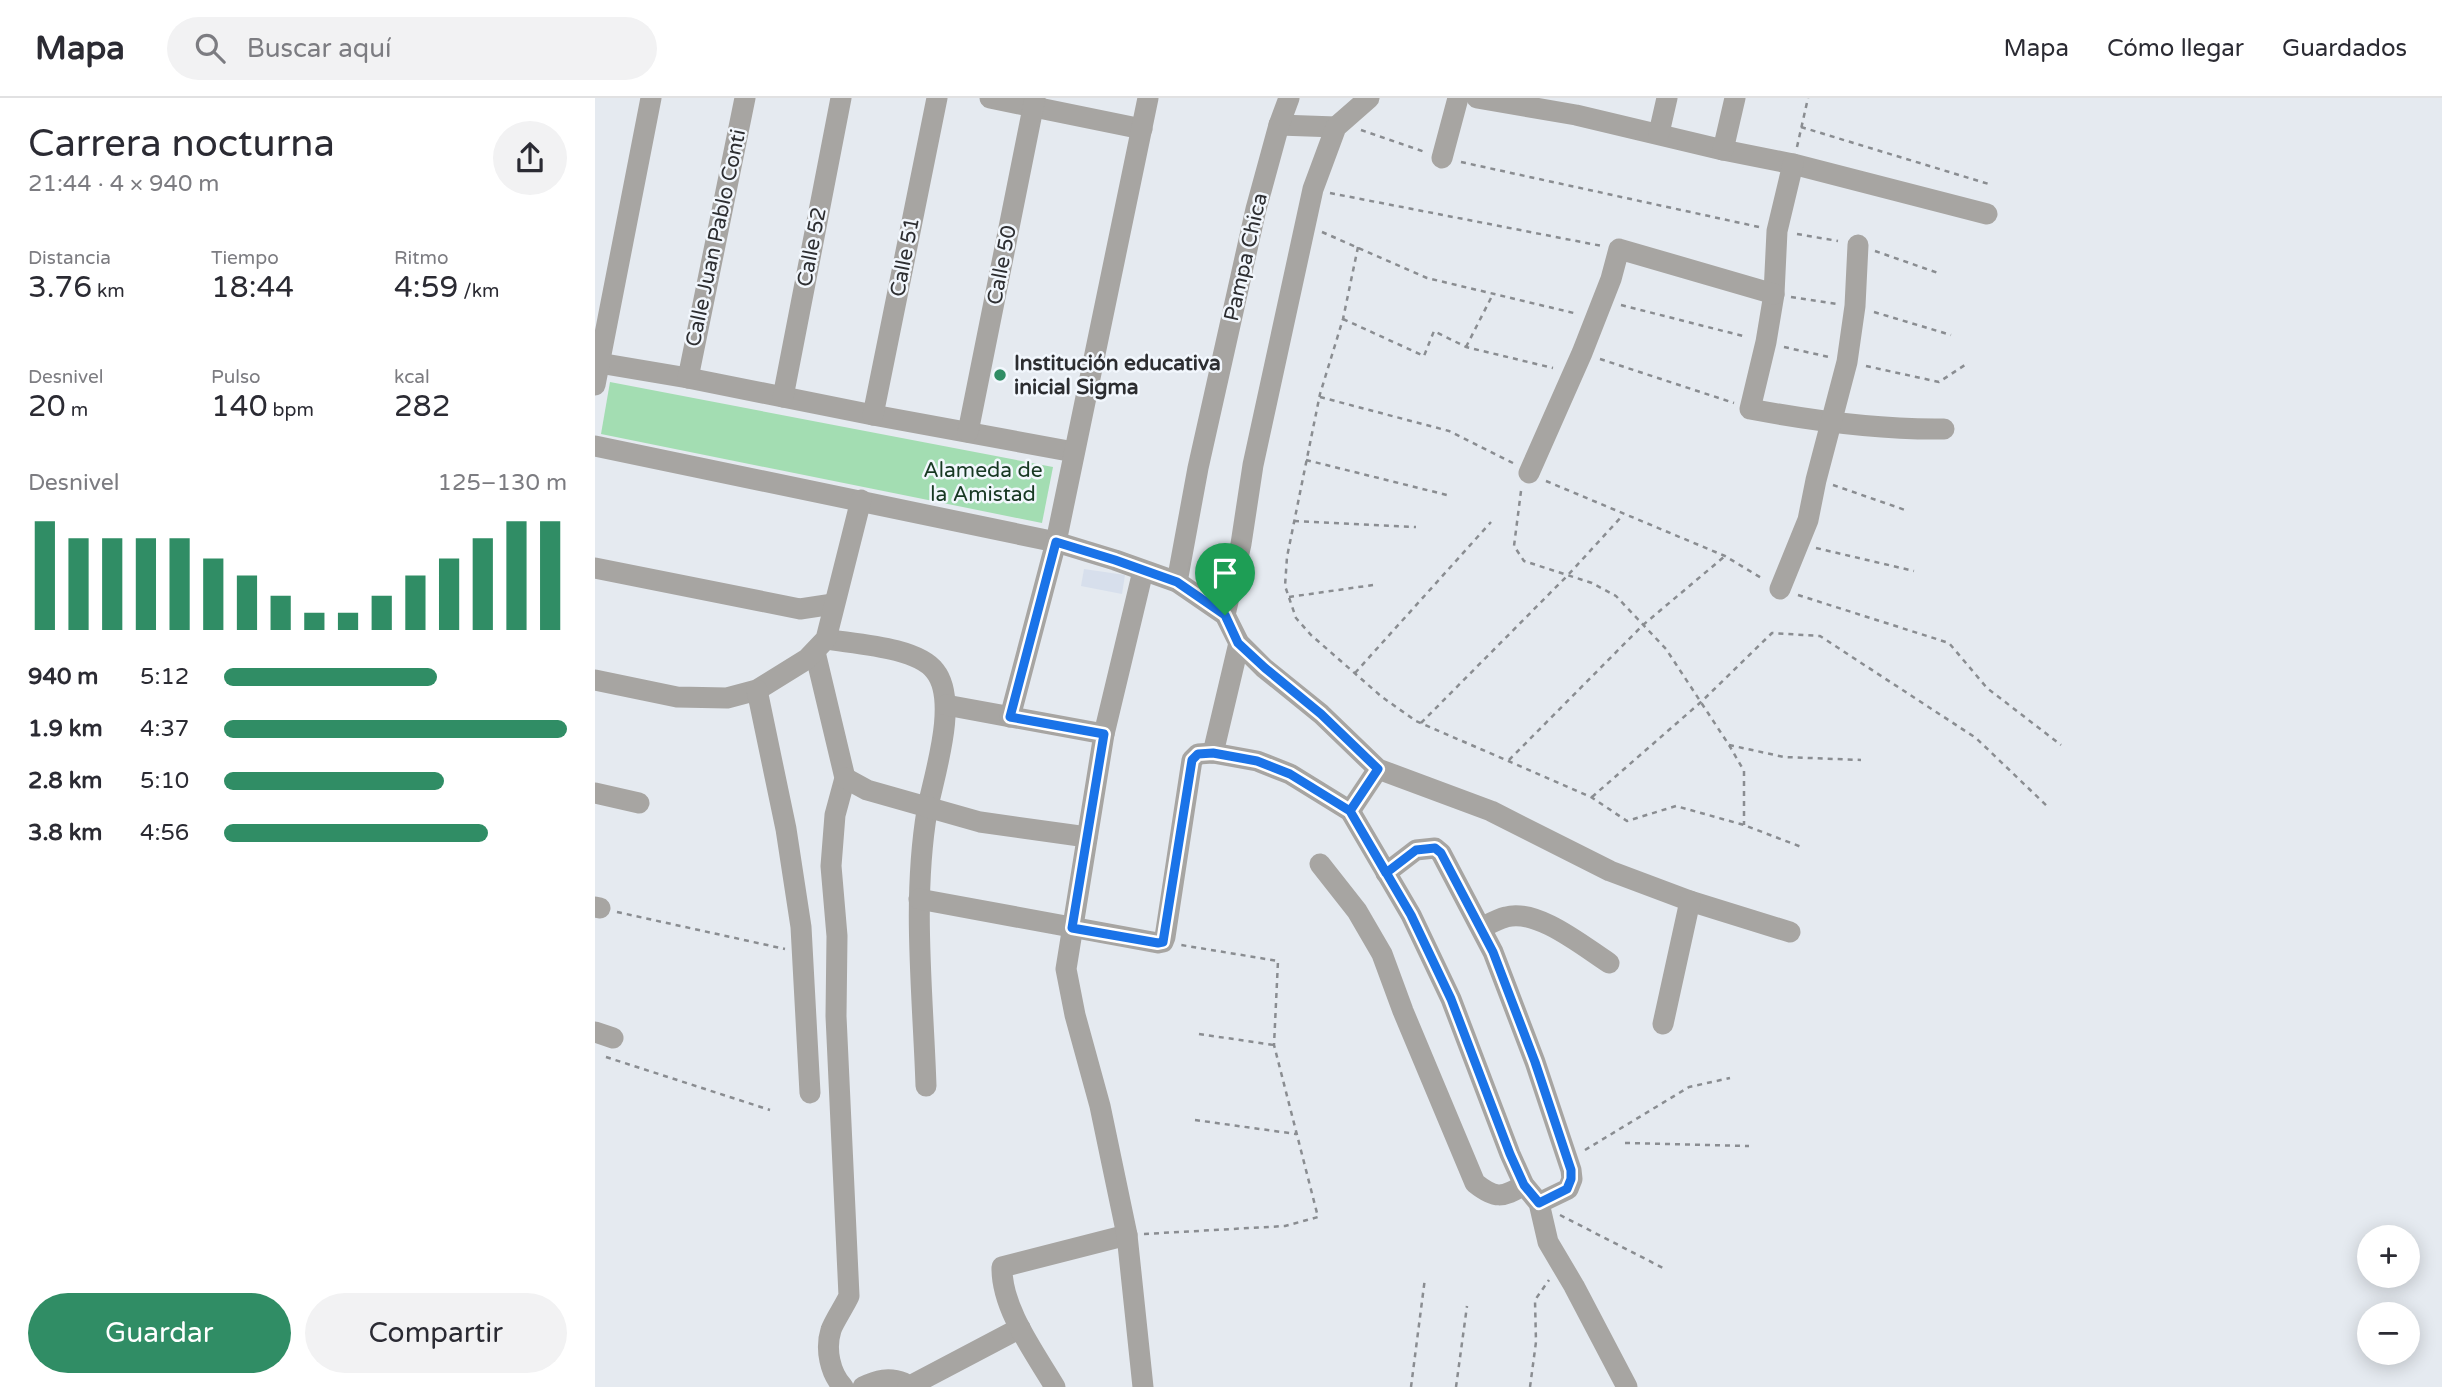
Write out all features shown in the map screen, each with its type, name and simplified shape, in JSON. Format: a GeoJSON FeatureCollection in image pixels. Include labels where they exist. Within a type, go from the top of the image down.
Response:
{"type":"FeatureCollection","features":[{"type":"Feature","properties":{"kind":"street"},"geometry":{"type":"LineString","coordinates":[[595,386],[651,98]]}},
{"type":"Feature","properties":{"kind":"street","name":"Calle Juan Pablo Conti"},"geometry":{"type":"LineString","coordinates":[[688,378],[745,98]]}},
{"type":"Feature","properties":{"kind":"street","name":"Calle 52"},"geometry":{"type":"LineString","coordinates":[[783,397],[841,98]]}},
{"type":"Feature","properties":{"kind":"street","name":"Calle 51"},"geometry":{"type":"LineString","coordinates":[[873,415],[937,98]]}},
{"type":"Feature","properties":{"kind":"street"},"geometry":{"type":"LineString","coordinates":[[990,98],[1034,102],[1142,129]]}},
{"type":"Feature","properties":{"kind":"street"},"geometry":{"type":"LineString","coordinates":[[1010,717],[1056,542],[1148,98]]}},
{"type":"Feature","properties":{"kind":"street","name":"Pampa Chica"},"geometry":{"type":"LineString","coordinates":[[1177,582],[1198,468],[1256,209],[1289,98]]}},
{"type":"Feature","properties":{"kind":"street"},"geometry":{"type":"LineString","coordinates":[[1225,615],[1313,189],[1339,125],[1369,98]]}},
{"type":"Feature","properties":{"kind":"street"},"geometry":{"type":"LineString","coordinates":[[1442,158],[1458,98]]}},
{"type":"Feature","properties":{"kind":"street"},"geometry":{"type":"LineString","coordinates":[[1477,98],[1659,133],[1723,150],[1794,164],[1987,214]]}},
{"type":"Feature","properties":{"kind":"street"},"geometry":{"type":"LineString","coordinates":[[1659,133],[1667,98]]}},
{"type":"Feature","properties":{"kind":"street"},"geometry":{"type":"LineString","coordinates":[[1723,150],[1735,98]]}},
{"type":"Feature","properties":{"kind":"street","name":"Calle 50"},"geometry":{"type":"LineString","coordinates":[[968,432],[1034,102]]}},
{"type":"Feature","properties":{"kind":"street"},"geometry":{"type":"LineString","coordinates":[[1279,125],[1339,125]]}},
{"type":"Feature","properties":{"kind":"street"},"geometry":{"type":"LineString","coordinates":[[1794,164],[1777,231],[1774,294],[1750,409],[1832,422],[1916,430],[1944,429]]}},
{"type":"Feature","properties":{"kind":"street"},"geometry":{"type":"LineString","coordinates":[[1780,590],[1808,520],[1847,362],[1855,306],[1858,244]]}},
{"type":"Feature","properties":{"kind":"street"},"geometry":{"type":"LineString","coordinates":[[1526,471],[1578,363],[1611,279],[1619,249],[1774,294]]}},
{"type":"Feature","properties":{"kind":"street"},"geometry":{"type":"LineString","coordinates":[[599,363],[1073,452]]}},
{"type":"Feature","properties":{"kind":"street"},"geometry":{"type":"LineString","coordinates":[[595,446],[1056,542],[1177,582],[1225,615],[1238,643],[1321,714],[1378,769],[1492,811],[1610,871],[1690,901],[1790,932]]}},
{"type":"Feature","properties":{"kind":"street"},"geometry":{"type":"LineString","coordinates":[[843,1387],[837,1380],[828,1353],[831,1328],[849,1296],[836,1016],[837,936],[831,866],[835,815],[845,778],[820,645],[861,500]]}},
{"type":"Feature","properties":{"kind":"street"},"geometry":{"type":"LineString","coordinates":[[595,568],[800,609],[833,604]]}},
{"type":"Feature","properties":{"kind":"street"},"geometry":{"type":"LineString","coordinates":[[1143,571],[1104,734],[1066,969],[1075,1015],[1100,1107],[1127,1235],[1143,1387]]}},
{"type":"Feature","properties":{"kind":"street"},"geometry":{"type":"LineString","coordinates":[[1213,753],[1238,643]]}},
{"type":"Feature","properties":{"kind":"street"},"geometry":{"type":"LineString","coordinates":[[595,680],[677,697],[727,698],[757,690],[772,682],[820,645],[889,649],[922,660],[939,677],[946,705],[923,838],[919,899],[926,1086]]}},
{"type":"Feature","properties":{"kind":"street"},"geometry":{"type":"LineString","coordinates":[[757,690],[786,829],[801,927],[810,1093]]}},
{"type":"Feature","properties":{"kind":"street"},"geometry":{"type":"LineString","coordinates":[[946,705],[1104,734]]}},
{"type":"Feature","properties":{"kind":"street"},"geometry":{"type":"LineString","coordinates":[[919,899],[1163,942],[1192,760],[1198,754],[1213,753],[1257,761],[1290,774],[1350,811],[1411,915],[1451,999],[1524,1185],[1539,1203],[1548,1242],[1627,1387]]}},
{"type":"Feature","properties":{"kind":"street"},"geometry":{"type":"LineString","coordinates":[[1350,811],[1378,769]]}},
{"type":"Feature","properties":{"kind":"street"},"geometry":{"type":"LineString","coordinates":[[845,778],[867,790],[980,822],[1087,838]]}},
{"type":"Feature","properties":{"kind":"street"},"geometry":{"type":"LineString","coordinates":[[595,793],[639,803]]}},
{"type":"Feature","properties":{"kind":"street"},"geometry":{"type":"LineString","coordinates":[[1386,873],[1416,850],[1435,848],[1441,853],[1493,952],[1535,1062],[1568,1160],[1571,1179],[1567,1189],[1539,1203]]}},
{"type":"Feature","properties":{"kind":"street"},"geometry":{"type":"LineString","coordinates":[[1320,864],[1357,911],[1382,954],[1475,1183],[1489,1194],[1508,1194],[1524,1185]]}},
{"type":"Feature","properties":{"kind":"street"},"geometry":{"type":"LineString","coordinates":[[1663,1024],[1690,901]]}},
{"type":"Feature","properties":{"kind":"street"},"geometry":{"type":"LineString","coordinates":[[1481,928],[1508,916],[1532,918],[1609,963]]}},
{"type":"Feature","properties":{"kind":"street"},"geometry":{"type":"LineString","coordinates":[[1055,1387],[1020,1328],[1002,1281],[1002,1267],[1127,1235]]}},
{"type":"Feature","properties":{"kind":"street"},"geometry":{"type":"LineString","coordinates":[[863,1387],[887,1379],[904,1383],[907,1387],[1020,1328]]}},
{"type":"Feature","properties":{"kind":"path"},"geometry":{"type":"LineString","coordinates":[[1794,164],[1808,98]]}},
{"type":"Feature","properties":{"kind":"path"},"geometry":{"type":"LineString","coordinates":[[1339,125],[1442,158],[1777,231]]}},
{"type":"Feature","properties":{"kind":"path"},"geometry":{"type":"LineString","coordinates":[[1801,127],[1993,185]]}},
{"type":"Feature","properties":{"kind":"path"},"geometry":{"type":"LineString","coordinates":[[1313,189],[1619,249]]}},
{"type":"Feature","properties":{"kind":"path"},"geometry":{"type":"LineString","coordinates":[[1304,225],[1427,278],[1493,293],[1598,309],[1766,342],[1938,382],[1968,363]]}},
{"type":"Feature","properties":{"kind":"path"},"geometry":{"type":"LineString","coordinates":[[1358,247],[1343,319],[1319,397],[1287,557],[1285,586],[1296,618],[1311,635],[1382,697],[1422,723],[1591,797],[1627,821],[1676,806],[1744,825],[1804,848]]}},
{"type":"Feature","properties":{"kind":"path"},"geometry":{"type":"LineString","coordinates":[[1466,347],[1493,293]]}},
{"type":"Feature","properties":{"kind":"path"},"geometry":{"type":"LineString","coordinates":[[1343,319],[1424,356],[1434,331],[1466,347],[1578,363],[1750,409]]}},
{"type":"Feature","properties":{"kind":"path"},"geometry":{"type":"LineString","coordinates":[[1319,397],[1449,431],[1526,471],[1623,515],[1725,556],[1780,590],[1948,643],[1987,688],[2061,745]]}},
{"type":"Feature","properties":{"kind":"path"},"geometry":{"type":"LineString","coordinates":[[1307,460],[1451,496]]}},
{"type":"Feature","properties":{"kind":"path"},"geometry":{"type":"LineString","coordinates":[[1526,471],[1514,546],[1524,561],[1592,583],[1616,596],[1666,649],[1744,771],[1744,825]]}},
{"type":"Feature","properties":{"kind":"path"},"geometry":{"type":"LineString","coordinates":[[1816,480],[1907,512]]}},
{"type":"Feature","properties":{"kind":"path"},"geometry":{"type":"LineString","coordinates":[[1422,723],[1568,575],[1623,515]]}},
{"type":"Feature","properties":{"kind":"path"},"geometry":{"type":"LineString","coordinates":[[1294,521],[1416,527]]}},
{"type":"Feature","properties":{"kind":"path"},"geometry":{"type":"LineString","coordinates":[[1355,673],[1491,522]]}},
{"type":"Feature","properties":{"kind":"path"},"geometry":{"type":"LineString","coordinates":[[1799,544],[1914,571]]}},
{"type":"Feature","properties":{"kind":"path"},"geometry":{"type":"LineString","coordinates":[[1509,760],[1643,625],[1725,556]]}},
{"type":"Feature","properties":{"kind":"path"},"geometry":{"type":"LineString","coordinates":[[1289,597],[1373,585]]}},
{"type":"Feature","properties":{"kind":"path"},"geometry":{"type":"LineString","coordinates":[[1591,797],[1701,702],[1772,633],[1820,636],[1976,738],[2048,807]]}},
{"type":"Feature","properties":{"kind":"path"},"geometry":{"type":"LineString","coordinates":[[1729,745],[1784,757],[1861,760]]}},
{"type":"Feature","properties":{"kind":"path"},"geometry":{"type":"LineString","coordinates":[[598,908],[803,953]]}},
{"type":"Feature","properties":{"kind":"path"},"geometry":{"type":"LineString","coordinates":[[1127,1235],[1285,1226],[1318,1217],[1274,1045],[1278,961],[1163,942]]}},
{"type":"Feature","properties":{"kind":"path"},"geometry":{"type":"LineString","coordinates":[[1199,1034],[1274,1045]]}},
{"type":"Feature","properties":{"kind":"path"},"geometry":{"type":"LineString","coordinates":[[605,1042],[770,1110]]}},
{"type":"Feature","properties":{"kind":"path"},"geometry":{"type":"LineString","coordinates":[[1568,1160],[1689,1087],[1730,1078]]}},
{"type":"Feature","properties":{"kind":"path"},"geometry":{"type":"LineString","coordinates":[[1195,1120],[1297,1134]]}},
{"type":"Feature","properties":{"kind":"path"},"geometry":{"type":"LineString","coordinates":[[1625,1143],[1749,1146]]}},
{"type":"Feature","properties":{"kind":"path"},"geometry":{"type":"LineString","coordinates":[[1539,1203],[1665,1269]]}},
{"type":"Feature","properties":{"kind":"path"},"geometry":{"type":"LineString","coordinates":[[1529,1387],[1536,1342],[1535,1300],[1560,1262]]}},
{"type":"Feature","properties":{"kind":"path"},"geometry":{"type":"LineString","coordinates":[[1411,1387],[1425,1278]]}},
{"type":"Feature","properties":{"kind":"path"},"geometry":{"type":"LineString","coordinates":[[1456,1387],[1467,1306]]}},
{"type":"Feature","properties":{"kind":"shaded area"},"geometry":{"type":"Polygon","coordinates":[[[1084,569],[1125,575],[1122,594],[1081,586],[1084,569]]]}},
{"type":"Feature","properties":{"kind":"green space","name":"Alameda de la Amistad"},"geometry":{"type":"Polygon","coordinates":[[[610,382],[1053,467],[1042,523],[601,434],[610,382]]]}},
{"type":"Feature","properties":{"kind":"place","name":"Institución educativa inicial Sigma"},"geometry":{"type":"Point","coordinates":[1000,375]}},
{"type":"Feature","properties":{"kind":"route"},"geometry":{"type":"LineString","coordinates":[[1225,615],[1177,582],[1056,542],[1010,717],[1104,734],[1072,928],[1163,942],[1192,760],[1198,754],[1213,753],[1257,761],[1290,774],[1350,811],[1411,915],[1451,999],[1524,1185],[1539,1203],[1567,1189],[1571,1170],[1535,1062],[1493,952],[1441,853],[1435,848],[1416,850],[1386,873],[1350,811],[1378,769],[1321,714],[1238,643],[1225,615]]}}]}
